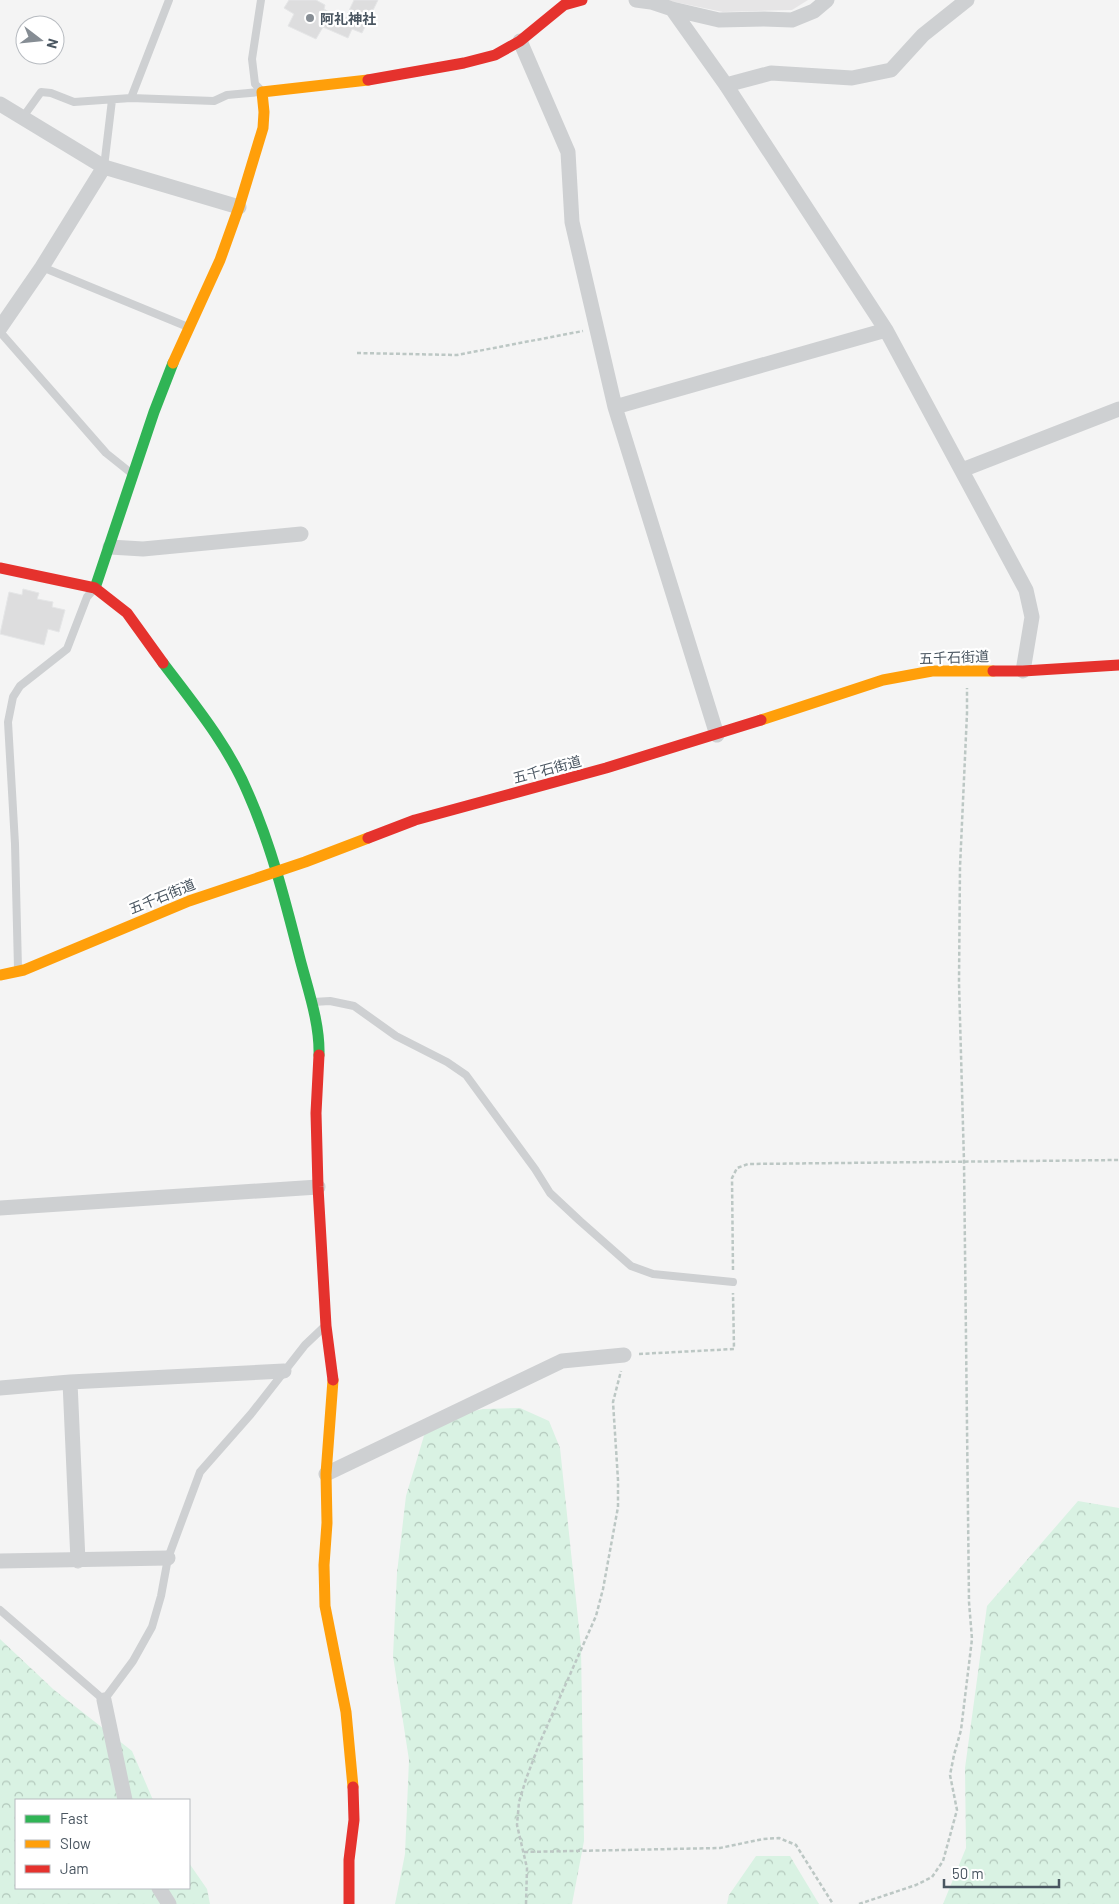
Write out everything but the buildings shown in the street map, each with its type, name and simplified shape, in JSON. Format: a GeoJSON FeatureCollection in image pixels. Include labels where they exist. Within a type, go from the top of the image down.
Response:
{"type":"FeatureCollection","features":[{"type":"Feature","properties":{"kind":"street"},"geometry":{"type":"LineString","coordinates":[[95,588],[154,412],[174,361],[220,260],[239,207],[263,128],[262,92],[377,79],[464,63],[495,55],[520,41],[564,5],[582,0]]}},
{"type":"Feature","properties":{"kind":"street"},"geometry":{"type":"LineString","coordinates":[[636,0],[651,2],[719,20],[792,20],[814,11],[827,0]]}},
{"type":"Feature","properties":{"kind":"street"},"geometry":{"type":"LineString","coordinates":[[726,85],[771,73],[852,78],[890,70],[923,35],[967,0]]}},
{"type":"Feature","properties":{"kind":"street"},"geometry":{"type":"LineString","coordinates":[[672,9],[726,85],[886,330],[1026,590],[1032,617],[1023,671]]}},
{"type":"Feature","properties":{"kind":"street"},"geometry":{"type":"LineString","coordinates":[[520,41],[568,152],[572,222],[615,407],[717,735]]}},
{"type":"Feature","properties":{"kind":"street"},"geometry":{"type":"LineString","coordinates":[[0,104],[23,116],[104,167],[239,207]]}},
{"type":"Feature","properties":{"kind":"street"},"geometry":{"type":"LineString","coordinates":[[2,319],[42,266],[104,167]]}},
{"type":"Feature","properties":{"kind":"street"},"geometry":{"type":"LineString","coordinates":[[615,407],[886,330]]}},
{"type":"Feature","properties":{"kind":"street"},"geometry":{"type":"LineString","coordinates":[[962,470],[1119,409]]}},
{"type":"Feature","properties":{"kind":"street"},"geometry":{"type":"LineString","coordinates":[[110,546],[143,549],[301,534]]}},
{"type":"Feature","properties":{"kind":"street"},"geometry":{"type":"LineString","coordinates":[[0,568],[95,588],[127,613],[219,739],[248,792],[277,871],[311,1002],[319,1044],[316,1114],[318,1187],[326,1326],[333,1379],[326,1474],[327,1523],[324,1565],[326,1606],[346,1712],[353,1778],[354,1820],[350,1860],[349,1904]]}},
{"type":"Feature","properties":{"kind":"street","name":"五千石街道"},"geometry":{"type":"LineString","coordinates":[[0,975],[18,972],[64,954],[189,900],[305,862],[415,820],[606,768],[717,735],[883,680],[932,671],[1023,671],[1119,665]]}},
{"type":"Feature","properties":{"kind":"street"},"geometry":{"type":"LineString","coordinates":[[0,1208],[318,1187]]}},
{"type":"Feature","properties":{"kind":"street"},"geometry":{"type":"LineString","coordinates":[[326,1474],[562,1361],[624,1355]]}},
{"type":"Feature","properties":{"kind":"street"},"geometry":{"type":"LineString","coordinates":[[0,1388],[70,1382],[284,1371]]}},
{"type":"Feature","properties":{"kind":"street"},"geometry":{"type":"LineString","coordinates":[[70,1382],[78,1561]]}},
{"type":"Feature","properties":{"kind":"street"},"geometry":{"type":"LineString","coordinates":[[0,1561],[168,1558]]}},
{"type":"Feature","properties":{"kind":"street"},"geometry":{"type":"LineString","coordinates":[[104,1700],[125,1799]]}},
{"type":"Feature","properties":{"kind":"street"},"geometry":{"type":"LineString","coordinates":[[160,1889],[169,1904]]}},
{"type":"Feature","properties":{"kind":"lane"},"geometry":{"type":"LineString","coordinates":[[131,98],[169,0]]}},
{"type":"Feature","properties":{"kind":"lane"},"geometry":{"type":"LineString","coordinates":[[261,0],[252,59],[255,84],[262,92]]}},
{"type":"Feature","properties":{"kind":"lane"},"geometry":{"type":"LineString","coordinates":[[23,116],[41,92],[51,93],[74,102],[131,98],[214,101],[227,95],[262,92]]}},
{"type":"Feature","properties":{"kind":"lane"},"geometry":{"type":"LineString","coordinates":[[104,167],[112,100]]}},
{"type":"Feature","properties":{"kind":"lane"},"geometry":{"type":"LineString","coordinates":[[42,266],[190,328]]}},
{"type":"Feature","properties":{"kind":"lane"},"geometry":{"type":"LineString","coordinates":[[0,332],[106,453],[133,474]]}},
{"type":"Feature","properties":{"kind":"lane"},"geometry":{"type":"LineString","coordinates":[[18,972],[15,844],[8,722],[13,696],[20,686],[67,649],[88,597],[95,588]]}},
{"type":"Feature","properties":{"kind":"lane"},"geometry":{"type":"LineString","coordinates":[[311,1002],[330,1001],[354,1006],[396,1036],[447,1062],[466,1075],[535,1169],[550,1193],[631,1266],[653,1274],[733,1282]]}},
{"type":"Feature","properties":{"kind":"lane"},"geometry":{"type":"LineString","coordinates":[[0,1610],[104,1700],[133,1661],[152,1628],[161,1596],[168,1558],[200,1472],[251,1414],[305,1345],[326,1326]]}},
{"type":"Feature","properties":{"kind":"path"},"geometry":{"type":"LineString","coordinates":[[357,353],[457,355],[597,329]]}},
{"type":"Feature","properties":{"kind":"path"},"geometry":{"type":"LineString","coordinates":[[859,1904],[916,1886],[932,1877],[943,1861],[957,1810],[950,1776],[961,1730],[972,1639],[969,1602],[964,1162],[959,983],[960,867],[967,713],[966,670]]}},
{"type":"Feature","properties":{"kind":"path"},"geometry":{"type":"LineString","coordinates":[[526,1904],[527,1868],[517,1825],[519,1802],[540,1742],[596,1616],[603,1589],[618,1507],[613,1402],[624,1355],[734,1349],[732,1178],[737,1168],[748,1164],[1119,1160]]}},
{"type":"Feature","properties":{"kind":"path"},"geometry":{"type":"LineString","coordinates":[[524,1852],[720,1848],[763,1839],[779,1838],[796,1846],[834,1904]]}},
{"type":"Feature","properties":{"kind":"shaded area"},"geometry":{"type":"Polygon","coordinates":[[[665,0],[808,0],[792,10],[723,12],[665,0]]]}},
{"type":"Feature","properties":{"kind":"green space"},"geometry":{"type":"Polygon","coordinates":[[[520,1408],[549,1421],[560,1448],[581,1647],[584,1841],[572,1904],[395,1904],[405,1854],[409,1760],[393,1656],[397,1573],[406,1496],[426,1429],[451,1416],[483,1409],[520,1408]]]}},
{"type":"Feature","properties":{"kind":"green space"},"geometry":{"type":"Polygon","coordinates":[[[1078,1501],[1119,1508],[1119,1904],[943,1904],[966,1848],[965,1768],[987,1606],[1078,1501]]]}},
{"type":"Feature","properties":{"kind":"green space"},"geometry":{"type":"Polygon","coordinates":[[[0,1639],[53,1689],[132,1751],[153,1799],[15,1799],[15,1889],[190,1889],[190,1864],[207,1889],[210,1904],[0,1904],[0,1639]]]}},
{"type":"Feature","properties":{"kind":"green space"},"geometry":{"type":"Polygon","coordinates":[[[756,1856],[790,1856],[819,1904],[727,1904],[729,1895],[756,1856]]]}},
{"type":"Feature","properties":{"kind":"traffic: fast"},"geometry":{"type":"LineString","coordinates":[[95,588],[154,412],[173,363]]}},
{"type":"Feature","properties":{"kind":"traffic: fast"},"geometry":{"type":"LineString","coordinates":[[163,663],[198,709],[231,758],[264,833],[277,873],[309,992],[315,1017],[319,1055]]}},
{"type":"Feature","properties":{"kind":"traffic: slow"},"geometry":{"type":"LineString","coordinates":[[173,363],[220,260],[239,207],[263,128],[262,92],[368,80]]}},
{"type":"Feature","properties":{"kind":"traffic: slow"},"geometry":{"type":"LineString","coordinates":[[761,720],[883,680],[932,671],[993,671]]}},
{"type":"Feature","properties":{"kind":"traffic: slow"},"geometry":{"type":"LineString","coordinates":[[0,975],[24,970],[189,901],[305,862],[368,838]]}},
{"type":"Feature","properties":{"kind":"traffic: slow"},"geometry":{"type":"LineString","coordinates":[[333,1380],[326,1474],[325,1606],[346,1712],[353,1787]]}},
{"type":"Feature","properties":{"kind":"traffic: jam"},"geometry":{"type":"LineString","coordinates":[[368,80],[464,63],[495,55],[520,41],[564,5],[582,0]]}},
{"type":"Feature","properties":{"kind":"traffic: jam"},"geometry":{"type":"LineString","coordinates":[[0,568],[95,588],[127,613],[163,663]]}},
{"type":"Feature","properties":{"kind":"traffic: jam"},"geometry":{"type":"LineString","coordinates":[[993,671],[1119,665]]}},
{"type":"Feature","properties":{"kind":"traffic: jam"},"geometry":{"type":"LineString","coordinates":[[368,838],[415,820],[606,768],[761,720]]}},
{"type":"Feature","properties":{"kind":"traffic: jam"},"geometry":{"type":"LineString","coordinates":[[319,1055],[316,1113],[318,1187],[326,1326],[333,1380]]}},
{"type":"Feature","properties":{"kind":"traffic: jam"},"geometry":{"type":"LineString","coordinates":[[349,1904],[349,1860],[354,1820],[353,1787]]}},
{"type":"Feature","properties":{"kind":"place","name":"阿礼神社"},"geometry":{"type":"Point","coordinates":[310,18]}}]}
